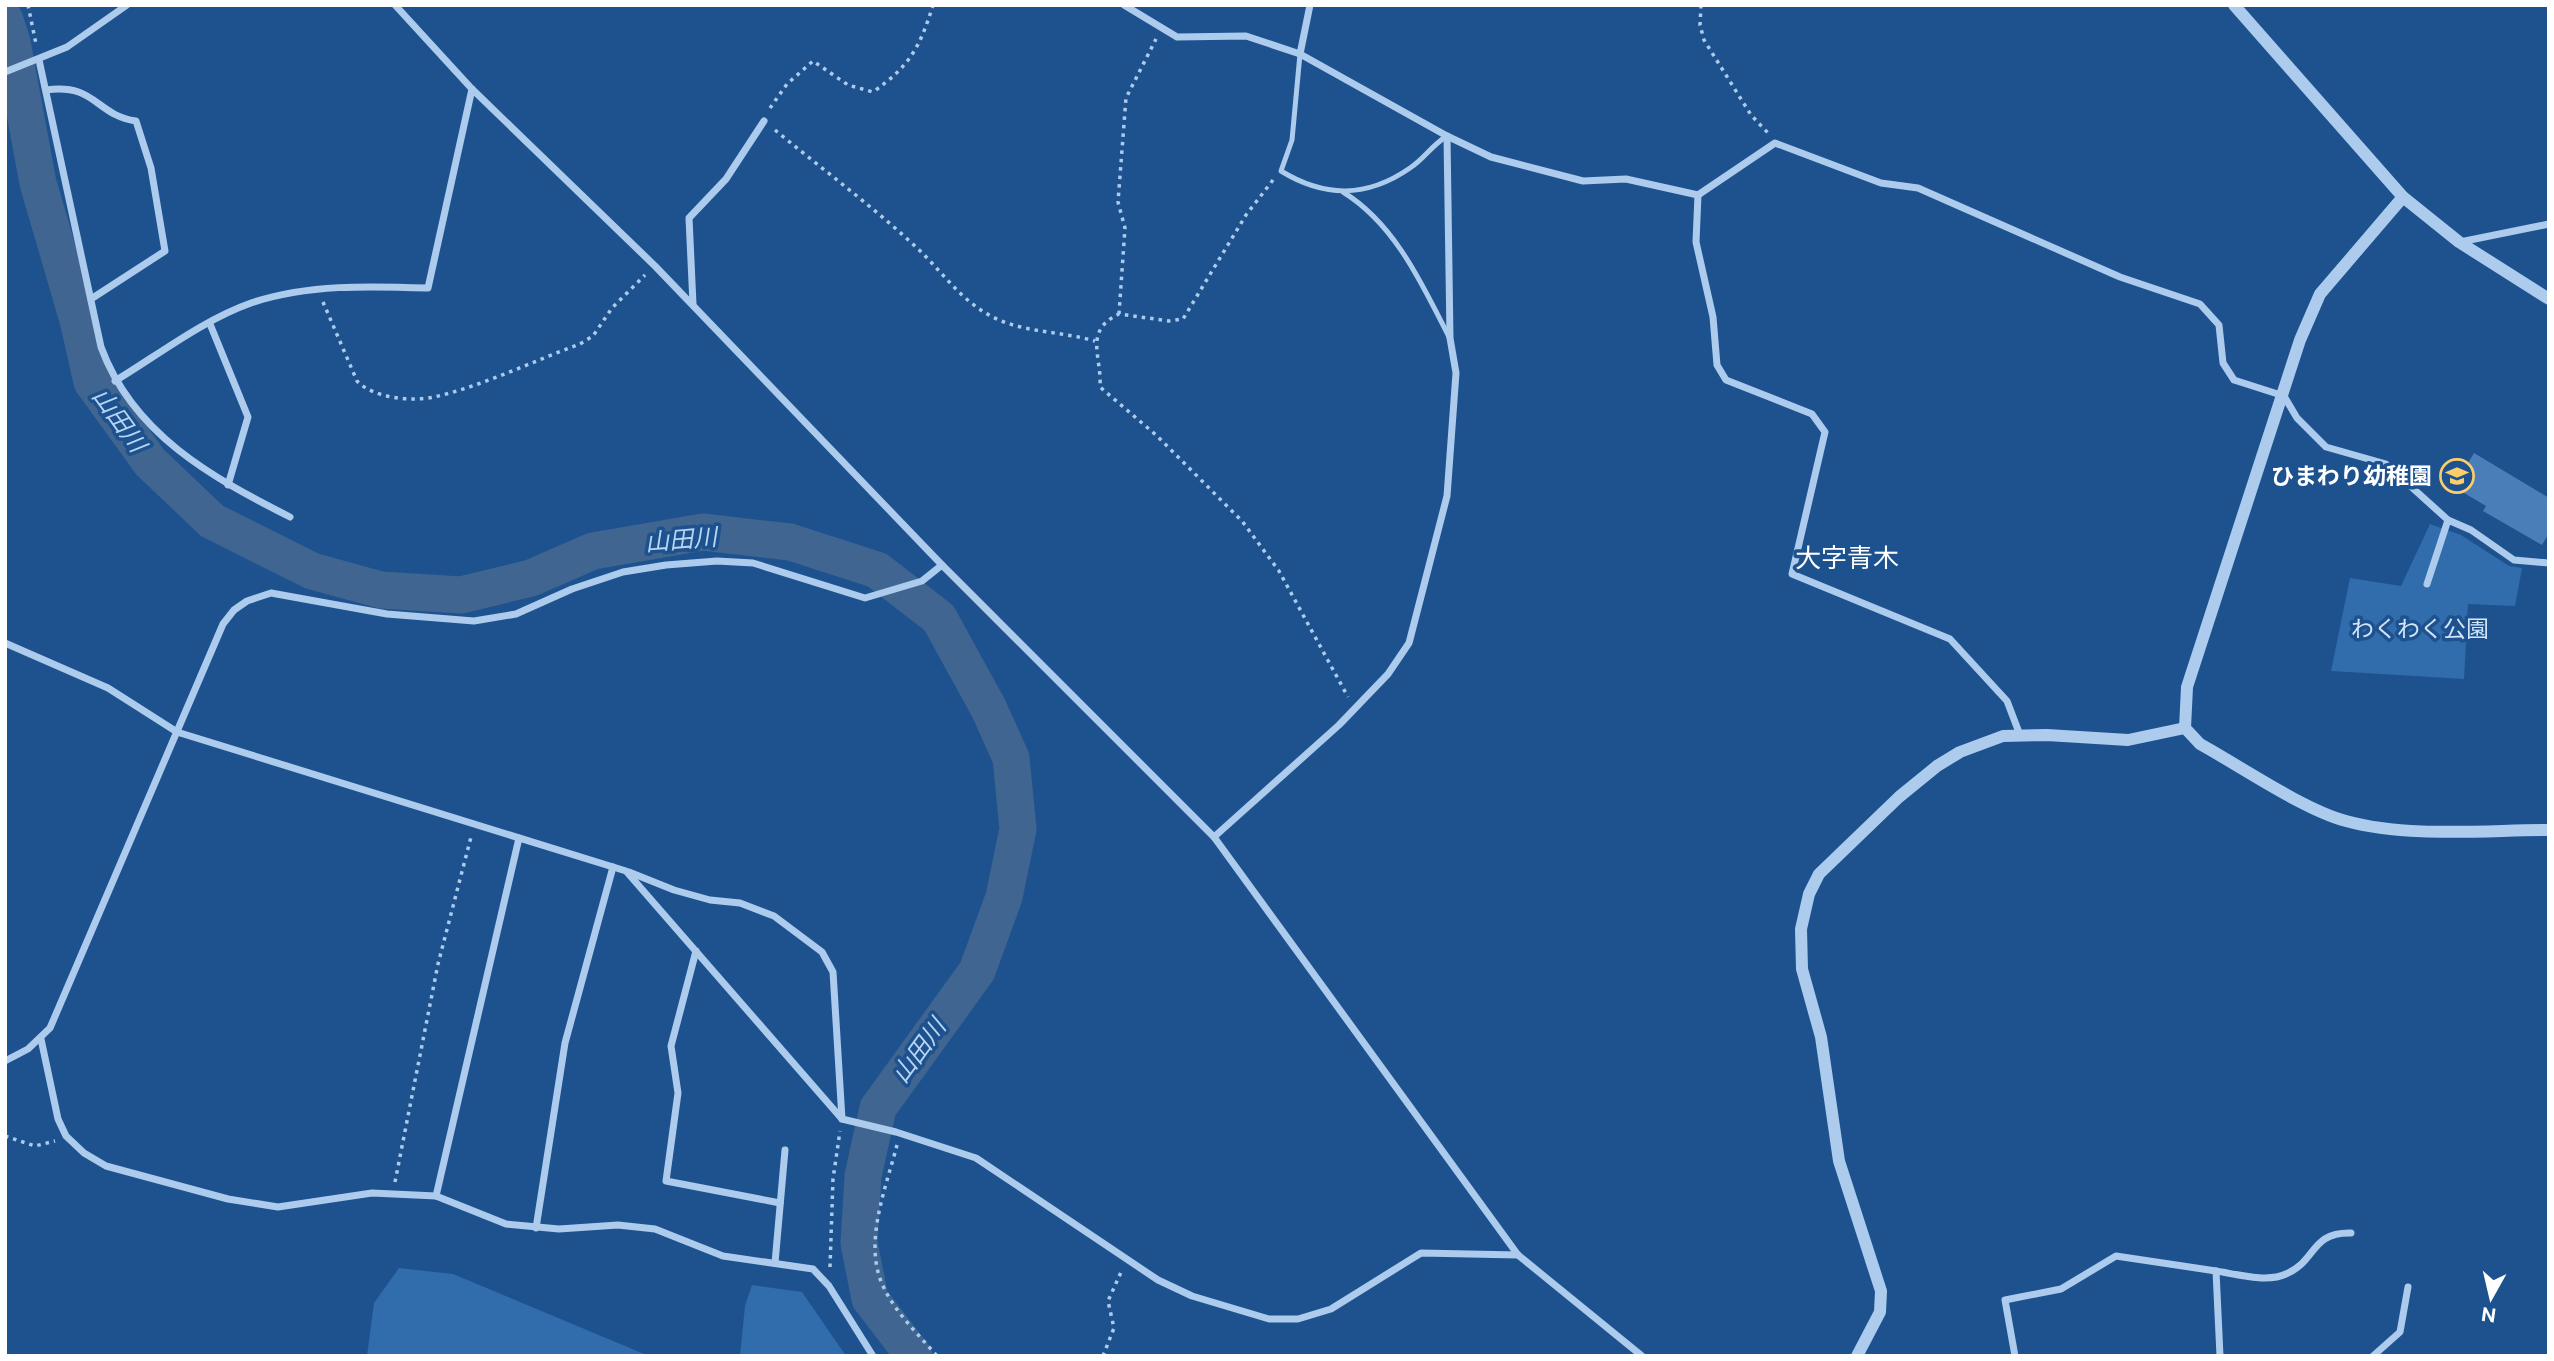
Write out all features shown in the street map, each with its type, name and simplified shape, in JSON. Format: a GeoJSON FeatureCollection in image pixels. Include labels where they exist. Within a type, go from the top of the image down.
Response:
{"type":"FeatureCollection","features":[{"type":"Feature","properties":{"kind":"street"},"geometry":{"type":"LineString","coordinates":[[5,72],[37,60],[93,30],[127,5]]}},
{"type":"Feature","properties":{"kind":"street"},"geometry":{"type":"LineString","coordinates":[[395,5],[471,89],[655,266],[942,565],[1214,836],[1518,1255],[1642,1356]]}},
{"type":"Feature","properties":{"kind":"street"},"geometry":{"type":"LineString","coordinates":[[1124,5],[1184,38],[1245,36],[1300,54],[1447,136],[1491,156],[1583,181],[1626,179],[1699,195],[1775,143],[1881,183],[1918,188],[2120,277],[2200,304],[2219,326],[2223,363],[2234,380],[2284,396],[2297,418],[2326,447],[2386,464],[2448,520],[2471,530],[2514,560],[2549,563]]}},
{"type":"Feature","properties":{"kind":"street"},"geometry":{"type":"LineString","coordinates":[[1300,54],[1310,5]]}},
{"type":"Feature","properties":{"kind":"street"},"geometry":{"type":"LineString","coordinates":[[2234,5],[2403,197],[2459,242],[2549,299]]}},
{"type":"Feature","properties":{"kind":"street"},"geometry":{"type":"LineString","coordinates":[[37,60],[46,90],[101,347],[115,381],[128,402],[149,426],[207,472],[290,517]]}},
{"type":"Feature","properties":{"kind":"street"},"geometry":{"type":"LineString","coordinates":[[46,90],[64,87],[78,90],[90,95],[114,116],[135,121],[151,168],[165,251],[91,299]]}},
{"type":"Feature","properties":{"kind":"street"},"geometry":{"type":"LineString","coordinates":[[115,381],[210,324],[253,303],[318,290],[428,288],[471,89]]}},
{"type":"Feature","properties":{"kind":"street"},"geometry":{"type":"LineString","coordinates":[[693,305],[689,218],[726,179],[764,121]]}},
{"type":"Feature","properties":{"kind":"street"},"geometry":{"type":"LineString","coordinates":[[1214,836],[1354,709],[1388,674],[1409,643],[1447,496],[1456,373],[1450,338],[1447,136]]}},
{"type":"Feature","properties":{"kind":"street"},"geometry":{"type":"LineString","coordinates":[[1699,195],[1696,242],[1713,317],[1717,365],[1726,380],[1812,414],[1825,432],[1792,574],[1950,639],[2007,701],[2020,735]]}},
{"type":"Feature","properties":{"kind":"street"},"geometry":{"type":"LineString","coordinates":[[2403,197],[2320,294],[2300,340],[2284,396],[2187,687],[2185,728],[2200,744],[2319,810],[2346,821],[2382,828],[2549,830]]}},
{"type":"Feature","properties":{"kind":"street"},"geometry":{"type":"LineString","coordinates":[[2459,242],[2549,224]]}},
{"type":"Feature","properties":{"kind":"street"},"geometry":{"type":"LineString","coordinates":[[210,324],[248,417],[228,485]]}},
{"type":"Feature","properties":{"kind":"street"},"geometry":{"type":"LineString","coordinates":[[2427,584],[2448,520]]}},
{"type":"Feature","properties":{"kind":"street"},"geometry":{"type":"LineString","coordinates":[[5,1061],[41,1039],[58,1013],[223,624],[234,610],[247,601],[271,593],[387,614],[474,621],[516,614],[572,589],[623,572],[666,565],[717,561],[753,563],[865,598],[922,581],[942,565]]}},
{"type":"Feature","properties":{"kind":"street"},"geometry":{"type":"LineString","coordinates":[[5,643],[108,688],[177,732],[626,871],[674,890],[710,900],[740,903],[774,916],[822,952],[833,972],[846,1120]]}},
{"type":"Feature","properties":{"kind":"street"},"geometry":{"type":"LineString","coordinates":[[1857,1356],[1880,1312],[1881,1291],[1839,1161],[1821,1037],[1802,969],[1803,914],[1819,874],[1937,766],[1984,743],[2020,735],[2107,741],[2147,738],[2185,728]]}},
{"type":"Feature","properties":{"kind":"street"},"geometry":{"type":"LineString","coordinates":[[436,1196],[519,838]]}},
{"type":"Feature","properties":{"kind":"street"},"geometry":{"type":"LineString","coordinates":[[536,1228],[565,1043],[613,867]]}},
{"type":"Feature","properties":{"kind":"street"},"geometry":{"type":"LineString","coordinates":[[626,871],[846,1120],[898,1132],[976,1158],[1158,1280],[1192,1296],[1238,1312],[1285,1320],[1314,1317],[1331,1310],[1421,1253],[1518,1255]]}},
{"type":"Feature","properties":{"kind":"street"},"geometry":{"type":"LineString","coordinates":[[696,951],[671,1046],[678,1093],[666,1181],[780,1203]]}},
{"type":"Feature","properties":{"kind":"street"},"geometry":{"type":"LineString","coordinates":[[41,1039],[58,1119],[66,1136],[83,1153],[106,1166],[135,1176],[256,1205],[295,1206],[348,1195],[436,1196],[506,1224],[536,1228],[642,1226],[670,1234],[703,1250],[813,1269],[829,1286],[873,1356]]}},
{"type":"Feature","properties":{"kind":"street"},"geometry":{"type":"LineString","coordinates":[[775,1263],[785,1150]]}},
{"type":"Feature","properties":{"kind":"street"},"geometry":{"type":"LineString","coordinates":[[2015,1356],[2005,1300],[2061,1289],[2116,1256],[2270,1278],[2286,1275],[2298,1266],[2320,1240],[2332,1233],[2351,1233]]}},
{"type":"Feature","properties":{"kind":"street"},"geometry":{"type":"LineString","coordinates":[[2216,1271],[2220,1356]]}},
{"type":"Feature","properties":{"kind":"street"},"geometry":{"type":"LineString","coordinates":[[2373,1356],[2400,1332],[2408,1287]]}},
{"type":"Feature","properties":{"kind":"lane"},"geometry":{"type":"LineString","coordinates":[[1300,54],[1294,131],[1281,171],[1315,187],[1360,192],[1412,167],[1433,145],[1447,136]]}},
{"type":"Feature","properties":{"kind":"lane"},"geometry":{"type":"LineString","coordinates":[[1343,192],[1361,203],[1380,221],[1417,277],[1450,338]]}},
{"type":"Feature","properties":{"kind":"path"},"geometry":{"type":"LineString","coordinates":[[27,5],[37,60]]}},
{"type":"Feature","properties":{"kind":"path"},"geometry":{"type":"LineString","coordinates":[[933,5],[917,50],[908,63],[873,92],[848,85],[813,61],[775,98],[764,121],[859,197],[916,247],[978,308],[1016,326],[1067,333],[1095,341]]}},
{"type":"Feature","properties":{"kind":"path"},"geometry":{"type":"LineString","coordinates":[[1701,5],[1700,25],[1704,40],[1751,115],[1775,143]]}},
{"type":"Feature","properties":{"kind":"path"},"geometry":{"type":"LineString","coordinates":[[1119,314],[1125,228],[1118,202],[1126,98],[1163,27]]}},
{"type":"Feature","properties":{"kind":"path"},"geometry":{"type":"LineString","coordinates":[[1281,171],[1246,215],[1183,319],[1169,321],[1119,314],[1099,330],[1095,341],[1101,371],[1100,387],[1156,435],[1242,522],[1279,571],[1354,709]]}},
{"type":"Feature","properties":{"kind":"path"},"geometry":{"type":"LineString","coordinates":[[318,290],[357,382],[363,388],[387,396],[424,399],[449,393],[593,337],[612,308],[655,266]]}},
{"type":"Feature","properties":{"kind":"path"},"geometry":{"type":"LineString","coordinates":[[393,1194],[438,964],[474,824]]}},
{"type":"Feature","properties":{"kind":"path"},"geometry":{"type":"LineString","coordinates":[[829,1286],[833,1180],[846,1120]]}},
{"type":"Feature","properties":{"kind":"path"},"geometry":{"type":"LineString","coordinates":[[898,1132],[879,1214],[876,1253],[878,1273],[901,1314],[937,1356]]}},
{"type":"Feature","properties":{"kind":"path"},"geometry":{"type":"LineString","coordinates":[[5,1136],[35,1146],[66,1136]]}},
{"type":"Feature","properties":{"kind":"path"},"geometry":{"type":"LineString","coordinates":[[1103,1356],[1114,1328],[1108,1308],[1110,1294],[1129,1260]]}},
{"type":"Feature","properties":{"kind":"green space","name":"わくわく公園"},"geometry":{"type":"Polygon","coordinates":[[[2430,524],[2461,535],[2509,566],[2522,568],[2515,606],[2468,604],[2464,679],[2331,671],[2350,578],[2401,586],[2430,524]]]}},
{"type":"Feature","properties":{"kind":"green space"},"geometry":{"type":"Polygon","coordinates":[[[399,1268],[453,1274],[649,1356],[367,1356],[374,1303],[399,1268]]]}},
{"type":"Feature","properties":{"kind":"green space"},"geometry":{"type":"Polygon","coordinates":[[[752,1285],[802,1292],[846,1356],[740,1356],[745,1306],[752,1285]]]}},
{"type":"Feature","properties":{"kind":"building","name":"ひまわり幼稚園"},"geometry":{"type":"Polygon","coordinates":[[[2474,453],[2549,498],[2549,533],[2542,545],[2483,511],[2486,506],[2454,487],[2474,453]]]}},
{"type":"Feature","properties":{"kind":"waterway","name":"山田川"},"geometry":{"type":"LineString","coordinates":[[5,20],[12,42],[38,183],[78,320],[92,382],[150,462],[212,521],[312,571],[381,590],[461,595],[531,578],[593,551],[703,532],[790,542],[877,570],[939,618],[989,709],[1011,758],[1018,829],[1004,897],[977,971],[878,1108],[863,1176],[859,1243],[870,1299],[914,1356]]}},
{"type":"Feature","properties":{"kind":"place","name":"ひまわり幼稚園"},"geometry":{"type":"Point","coordinates":[2457,476]}},
{"type":"Feature","properties":{"kind":"district","name":"大字青木"},"geometry":{"type":"Point","coordinates":[1847,558]}}]}
